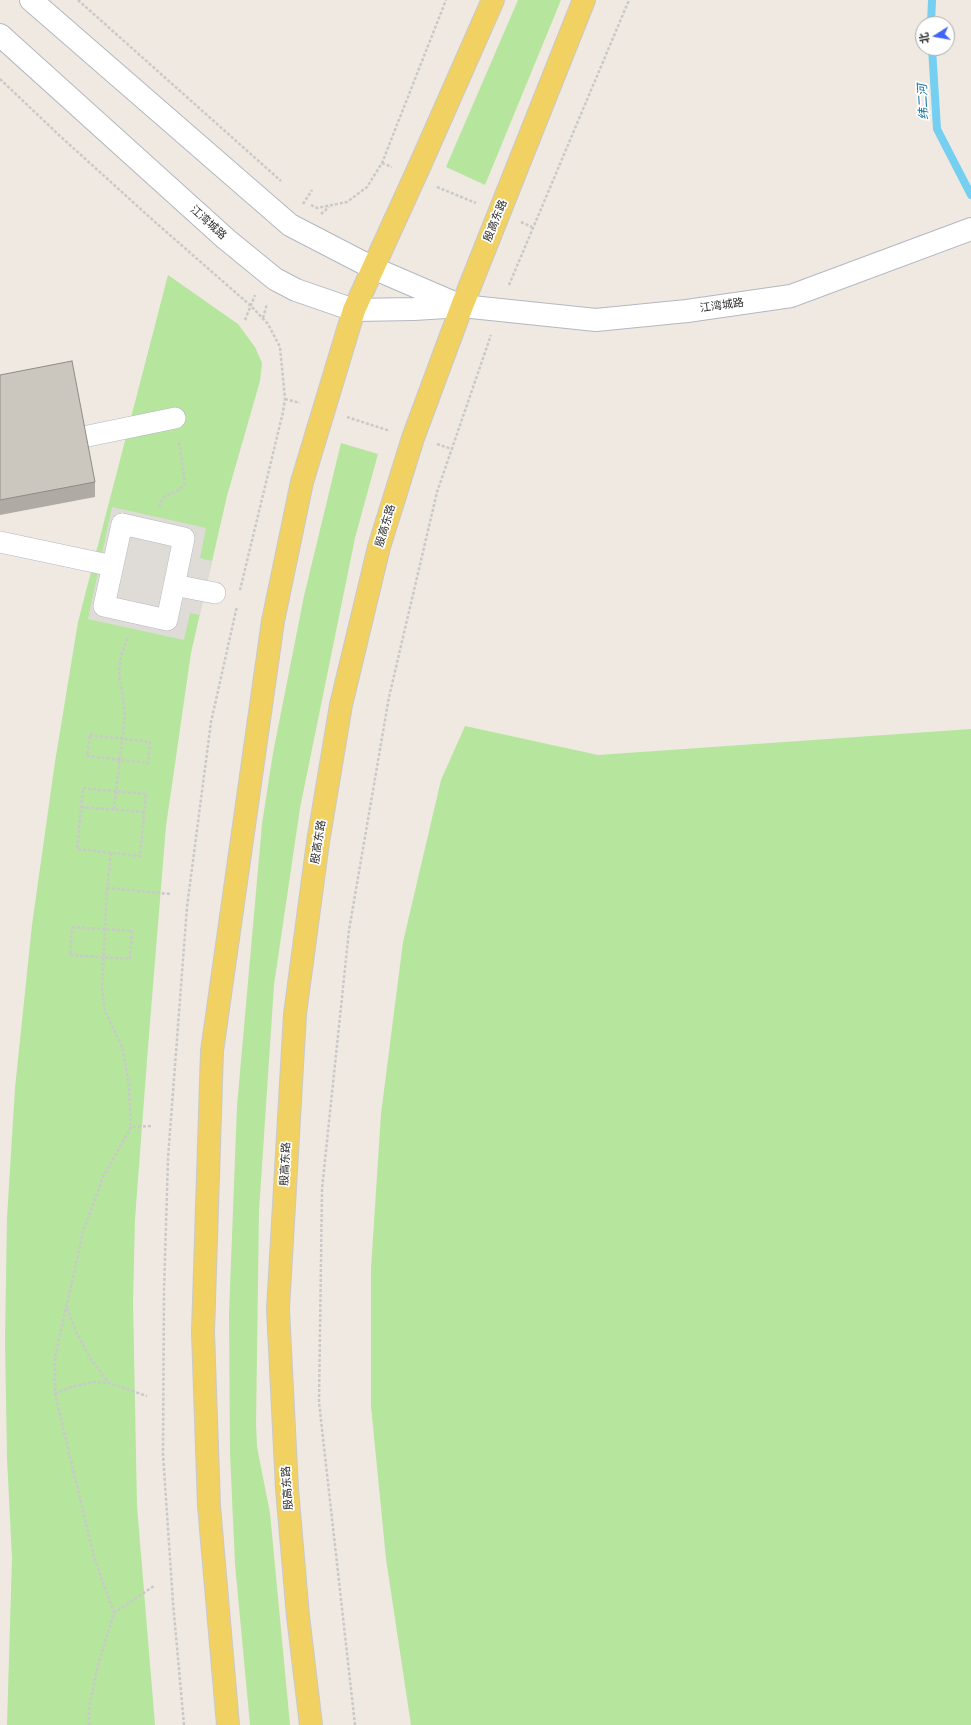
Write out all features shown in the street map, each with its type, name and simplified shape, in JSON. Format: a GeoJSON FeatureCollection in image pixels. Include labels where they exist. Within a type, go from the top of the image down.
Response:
{"type":"FeatureCollection","features":[{"type":"Feature","properties":{"kind":"main road"},"geometry":{"type":"LineString","coordinates":[[228,1725],[209,1506],[204,1332],[212,1051],[273,621],[302,482],[354,310],[493,0]]}},
{"type":"Feature","properties":{"kind":"main road","name":"殷高东路"},"geometry":{"type":"LineString","coordinates":[[311,1725],[298,1616],[287,1489],[278,1309],[295,1014],[318,842],[341,705],[379,547],[413,438],[462,306],[584,0]]}},
{"type":"Feature","properties":{"kind":"street","name":"江湾城路"},"geometry":{"type":"LineString","coordinates":[[31,0],[281,219],[373,268],[462,306]]}},
{"type":"Feature","properties":{"kind":"street","name":"江湾城路"},"geometry":{"type":"LineString","coordinates":[[0,35],[226,238],[275,279],[296,290],[354,310],[414,309],[462,306],[596,320],[687,311],[791,296],[971,229]]}},
{"type":"Feature","properties":{"kind":"street"},"geometry":{"type":"LineString","coordinates":[[83,437],[175,418]]}},
{"type":"Feature","properties":{"kind":"street"},"geometry":{"type":"LineString","coordinates":[[122,524],[153,531],[184,538],[167,620],[104,606],[122,524]]}},
{"type":"Feature","properties":{"kind":"street"},"geometry":{"type":"LineString","coordinates":[[0,542],[113,566]]}},
{"type":"Feature","properties":{"kind":"street"},"geometry":{"type":"LineString","coordinates":[[174,585],[215,592]]}},
{"type":"Feature","properties":{"kind":"path"},"geometry":{"type":"LineString","coordinates":[[78,0],[284,184]]}},
{"type":"Feature","properties":{"kind":"path"},"geometry":{"type":"LineString","coordinates":[[299,198],[317,208],[347,202],[367,186],[382,163],[446,0]]}},
{"type":"Feature","properties":{"kind":"path"},"geometry":{"type":"LineString","coordinates":[[354,1725],[319,1402],[322,1189],[349,930],[388,705],[437,492],[514,270],[629,0]]}},
{"type":"Feature","properties":{"kind":"path"},"geometry":{"type":"LineString","coordinates":[[0,79],[60,136],[155,222],[251,306],[268,324],[280,347],[285,399],[240,593]]}},
{"type":"Feature","properties":{"kind":"path"},"geometry":{"type":"LineString","coordinates":[[382,163],[414,178],[532,227]]}},
{"type":"Feature","properties":{"kind":"path"},"geometry":{"type":"LineString","coordinates":[[285,399],[452,449]]}},
{"type":"Feature","properties":{"kind":"path"},"geometry":{"type":"LineString","coordinates":[[153,531],[162,499],[179,490],[185,483],[175,418]]}},
{"type":"Feature","properties":{"kind":"path"},"geometry":{"type":"LineString","coordinates":[[184,1725],[173,1603],[163,1454],[164,1290],[168,1158],[187,907],[211,722],[238,600]]}},
{"type":"Feature","properties":{"kind":"path"},"geometry":{"type":"LineString","coordinates":[[114,809],[125,713],[119,672],[121,656],[135,613]]}},
{"type":"Feature","properties":{"kind":"path"},"geometry":{"type":"LineString","coordinates":[[90,735],[122,738],[150,742],[148,763],[87,756],[90,735]]}},
{"type":"Feature","properties":{"kind":"path"},"geometry":{"type":"LineString","coordinates":[[83,788],[117,791],[146,794],[140,856],[77,850],[83,788]]}},
{"type":"Feature","properties":{"kind":"path"},"geometry":{"type":"LineString","coordinates":[[81,807],[144,812]]}},
{"type":"Feature","properties":{"kind":"path"},"geometry":{"type":"LineString","coordinates":[[89,1725],[89,1709],[98,1665],[114,1613],[94,1557],[55,1394],[55,1357],[83,1232],[103,1177],[131,1127],[129,1085],[122,1047],[105,1012],[102,989],[104,929],[111,853]]}},
{"type":"Feature","properties":{"kind":"path"},"geometry":{"type":"LineString","coordinates":[[107,888],[171,894]]}},
{"type":"Feature","properties":{"kind":"path"},"geometry":{"type":"LineString","coordinates":[[72,927],[104,929],[132,931],[130,959],[70,955],[72,927]]}},
{"type":"Feature","properties":{"kind":"path"},"geometry":{"type":"LineString","coordinates":[[131,1127],[150,1126]]}},
{"type":"Feature","properties":{"kind":"path"},"geometry":{"type":"LineString","coordinates":[[67,1308],[76,1332],[92,1362],[109,1383]]}},
{"type":"Feature","properties":{"kind":"path"},"geometry":{"type":"LineString","coordinates":[[55,1394],[71,1387],[93,1382],[109,1383],[147,1396]]}},
{"type":"Feature","properties":{"kind":"path"},"geometry":{"type":"LineString","coordinates":[[114,1613],[154,1586]]}},
{"type":"Feature","properties":{"kind":"green space"},"geometry":{"type":"Polygon","coordinates":[[[518,0],[561,0],[485,185],[446,167],[518,0]]]}},
{"type":"Feature","properties":{"kind":"green space"},"geometry":{"type":"Polygon","coordinates":[[[168,275],[238,324],[255,347],[262,363],[260,381],[227,496],[191,653],[166,826],[148,1047],[135,1219],[133,1302],[137,1506],[155,1725],[7,1725],[12,1558],[7,1458],[5,1341],[7,1218],[15,1088],[32,925],[55,762],[78,622],[168,275]]]}},
{"type":"Feature","properties":{"kind":"green space"},"geometry":{"type":"Polygon","coordinates":[[[341,443],[378,454],[355,538],[300,808],[274,985],[259,1211],[257,1447],[270,1513],[290,1725],[250,1725],[235,1564],[230,1453],[229,1314],[237,1106],[262,824],[273,753],[304,596],[341,443]]]}},
{"type":"Feature","properties":{"kind":"green space"},"geometry":{"type":"Polygon","coordinates":[[[465,726],[598,755],[971,729],[971,1725],[411,1725],[386,1559],[371,1406],[371,1268],[381,1114],[403,942],[441,780],[465,726]]]}},
{"type":"Feature","properties":{"kind":"shaded area"},"geometry":{"type":"Polygon","coordinates":[[[112,507],[206,528],[200,558],[212,561],[200,615],[190,613],[184,640],[88,619],[112,507]]]}},
{"type":"Feature","properties":{"kind":"building"},"geometry":{"type":"Polygon","coordinates":[[[72,361],[95,482],[0,500],[0,375],[72,361]]]}},
{"type":"Feature","properties":{"kind":"waterway","name":"纬二河"},"geometry":{"type":"LineString","coordinates":[[931,16],[932,0]]}},
{"type":"Feature","properties":{"kind":"waterway","name":"纬二河"},"geometry":{"type":"LineString","coordinates":[[932,56],[937,129],[971,195]]}}]}
